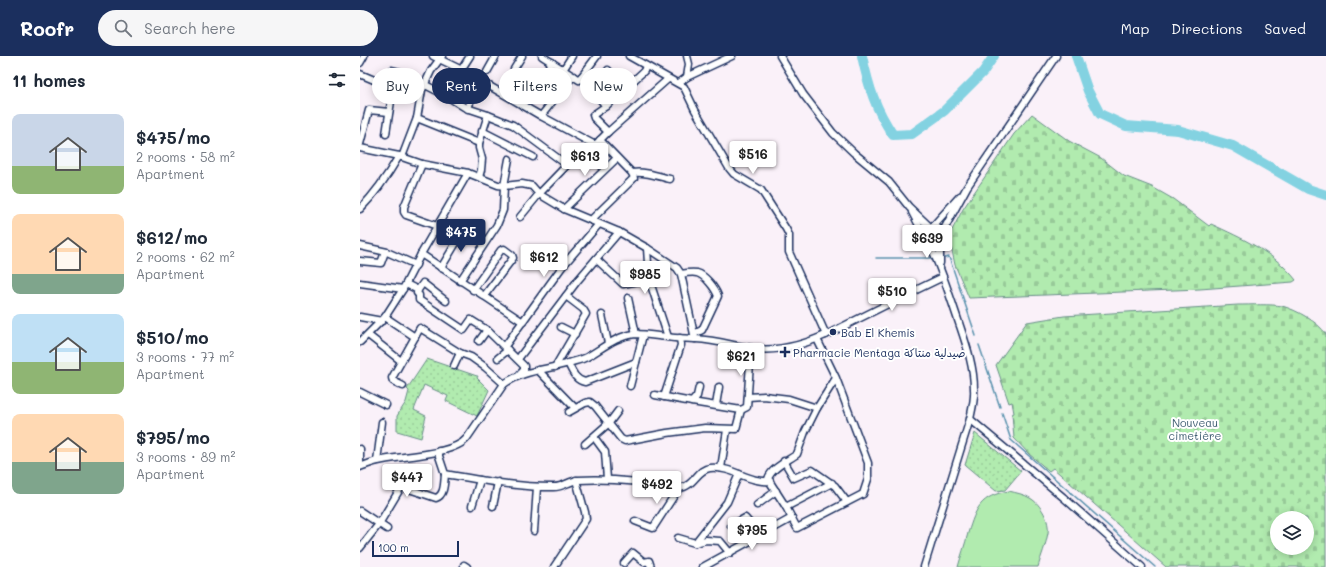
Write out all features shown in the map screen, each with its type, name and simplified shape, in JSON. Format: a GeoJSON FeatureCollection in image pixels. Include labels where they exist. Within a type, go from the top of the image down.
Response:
{"type":"FeatureCollection","features":[{"type":"Feature","properties":{"kind":"street"},"geometry":{"type":"LineString","coordinates":[[360,63],[364,56]]}},
{"type":"Feature","properties":{"kind":"street"},"geometry":{"type":"LineString","coordinates":[[433,56],[441,58],[458,68]]}},
{"type":"Feature","properties":{"kind":"street"},"geometry":{"type":"LineString","coordinates":[[463,68],[470,56]]}},
{"type":"Feature","properties":{"kind":"street"},"geometry":{"type":"LineString","coordinates":[[489,68],[496,56]]}},
{"type":"Feature","properties":{"kind":"street"},"geometry":{"type":"LineString","coordinates":[[515,68],[522,56]]}},
{"type":"Feature","properties":{"kind":"street"},"geometry":{"type":"LineString","coordinates":[[542,56],[560,68]]}},
{"type":"Feature","properties":{"kind":"street"},"geometry":{"type":"LineString","coordinates":[[564,68],[572,56]]}},
{"type":"Feature","properties":{"kind":"street"},"geometry":{"type":"LineString","coordinates":[[587,68],[596,56]]}},
{"type":"Feature","properties":{"kind":"street"},"geometry":{"type":"LineString","coordinates":[[629,56],[668,79],[679,83],[686,89],[695,110],[729,168],[734,174],[761,190],[789,235],[790,252],[830,333]]}},
{"type":"Feature","properties":{"kind":"street"},"geometry":{"type":"LineString","coordinates":[[687,56],[687,77]]}},
{"type":"Feature","properties":{"kind":"street"},"geometry":{"type":"LineString","coordinates":[[679,83],[687,77],[732,56]]}},
{"type":"Feature","properties":{"kind":"street"},"geometry":{"type":"LineString","coordinates":[[780,56],[803,94],[833,133],[854,153],[889,182],[909,207],[931,227],[938,228],[942,233]]}},
{"type":"Feature","properties":{"kind":"street"},"geometry":{"type":"LineString","coordinates":[[924,567],[970,419],[974,396],[973,375],[967,347],[940,264],[940,243],[942,233],[967,187],[1056,56]]}},
{"type":"Feature","properties":{"kind":"street"},"geometry":{"type":"LineString","coordinates":[[432,88],[424,84],[441,58]]}},
{"type":"Feature","properties":{"kind":"street"},"geometry":{"type":"LineString","coordinates":[[522,105],[550,60]]}},
{"type":"Feature","properties":{"kind":"street"},"geometry":{"type":"LineString","coordinates":[[637,77],[644,71],[646,66]]}},
{"type":"Feature","properties":{"kind":"street"},"geometry":{"type":"LineString","coordinates":[[360,74],[372,79]]}},
{"type":"Feature","properties":{"kind":"street"},"geometry":{"type":"LineString","coordinates":[[541,116],[573,76],[579,80],[580,78]]}},
{"type":"Feature","properties":{"kind":"street"},"geometry":{"type":"LineString","coordinates":[[520,217],[567,164],[597,142],[668,79]]}},
{"type":"Feature","properties":{"kind":"street"},"geometry":{"type":"LineString","coordinates":[[491,86],[541,116],[597,142],[617,158],[632,173],[634,178],[590,220]]}},
{"type":"Feature","properties":{"kind":"street"},"geometry":{"type":"LineString","coordinates":[[386,134],[390,104]]}},
{"type":"Feature","properties":{"kind":"street"},"geometry":{"type":"LineString","coordinates":[[360,209],[372,196],[400,157],[417,118],[419,104]]}},
{"type":"Feature","properties":{"kind":"street"},"geometry":{"type":"LineString","coordinates":[[460,104],[468,109],[488,115],[519,129],[567,164]]}},
{"type":"Feature","properties":{"kind":"street"},"geometry":{"type":"LineString","coordinates":[[468,109],[469,104]]}},
{"type":"Feature","properties":{"kind":"street"},"geometry":{"type":"LineString","coordinates":[[606,106],[596,112],[593,116],[608,132]]}},
{"type":"Feature","properties":{"kind":"street"},"geometry":{"type":"LineString","coordinates":[[360,144],[369,110],[389,112]]}},
{"type":"Feature","properties":{"kind":"street"},"geometry":{"type":"LineString","coordinates":[[479,177],[482,162],[479,143],[488,115]]}},
{"type":"Feature","properties":{"kind":"street"},"geometry":{"type":"LineString","coordinates":[[417,118],[479,143]]}},
{"type":"Feature","properties":{"kind":"street"},"geometry":{"type":"LineString","coordinates":[[482,131],[533,156]]}},
{"type":"Feature","properties":{"kind":"street"},"geometry":{"type":"LineString","coordinates":[[360,148],[468,174],[479,177],[493,184],[504,186],[532,186],[539,194],[564,209],[619,232],[677,268],[681,274],[695,336]]}},
{"type":"Feature","properties":{"kind":"street"},"geometry":{"type":"LineString","coordinates":[[564,209],[617,158]]}},
{"type":"Feature","properties":{"kind":"street"},"geometry":{"type":"LineString","coordinates":[[460,281],[497,225],[503,210],[504,186],[509,159]]}},
{"type":"Feature","properties":{"kind":"street"},"geometry":{"type":"LineString","coordinates":[[422,164],[403,210],[406,215],[437,226]]}},
{"type":"Feature","properties":{"kind":"street"},"geometry":{"type":"LineString","coordinates":[[632,173],[638,172],[670,179]]}},
{"type":"Feature","properties":{"kind":"street"},"geometry":{"type":"LineString","coordinates":[[360,342],[383,319],[405,286],[421,254],[468,174]]}},
{"type":"Feature","properties":{"kind":"street"},"geometry":{"type":"LineString","coordinates":[[924,235],[926,230],[931,227],[967,187]]}},
{"type":"Feature","properties":{"kind":"street"},"geometry":{"type":"LineString","coordinates":[[909,207],[924,235],[925,241],[930,245],[940,264]]}},
{"type":"Feature","properties":{"kind":"street"},"geometry":{"type":"LineString","coordinates":[[498,358],[562,267],[599,224]]}},
{"type":"Feature","properties":{"kind":"street"},"geometry":{"type":"LineString","coordinates":[[442,268],[465,228]]}},
{"type":"Feature","properties":{"kind":"street"},"geometry":{"type":"LineString","coordinates":[[518,359],[566,296],[619,232]]}},
{"type":"Feature","properties":{"kind":"street"},"geometry":{"type":"LineString","coordinates":[[930,245],[940,243]]}},
{"type":"Feature","properties":{"kind":"street"},"geometry":{"type":"LineString","coordinates":[[360,246],[385,252],[416,265]]}},
{"type":"Feature","properties":{"kind":"street"},"geometry":{"type":"LineString","coordinates":[[647,248],[649,279],[668,337]]}},
{"type":"Feature","properties":{"kind":"street"},"geometry":{"type":"LineString","coordinates":[[473,290],[501,250],[504,249],[512,255],[513,258],[484,296]]}},
{"type":"Feature","properties":{"kind":"street"},"geometry":{"type":"LineString","coordinates":[[360,261],[381,263],[385,252]]}},
{"type":"Feature","properties":{"kind":"street"},"geometry":{"type":"LineString","coordinates":[[421,254],[523,322]]}},
{"type":"Feature","properties":{"kind":"street"},"geometry":{"type":"LineString","coordinates":[[596,259],[623,284],[649,279]]}},
{"type":"Feature","properties":{"kind":"street"},"geometry":{"type":"LineString","coordinates":[[681,274],[695,272],[701,275],[715,289],[718,296],[702,330],[695,336]]}},
{"type":"Feature","properties":{"kind":"street"},"geometry":{"type":"LineString","coordinates":[[520,374],[555,367],[586,358],[608,343],[619,338],[636,334],[680,338],[695,336],[751,349],[794,346],[817,339],[830,333],[943,277]]}},
{"type":"Feature","properties":{"kind":"street"},"geometry":{"type":"LineString","coordinates":[[360,283],[405,286],[418,290]]}},
{"type":"Feature","properties":{"kind":"street"},"geometry":{"type":"LineString","coordinates":[[360,467],[377,461],[439,451],[464,443],[504,384],[524,370],[524,366],[518,359],[487,330],[471,320],[464,330],[419,300],[419,295],[417,292],[423,283],[446,301]]}},
{"type":"Feature","properties":{"kind":"street"},"geometry":{"type":"LineString","coordinates":[[555,367],[586,314],[586,312],[566,296]]}},
{"type":"Feature","properties":{"kind":"street"},"geometry":{"type":"LineString","coordinates":[[628,298],[636,334]]}},
{"type":"Feature","properties":{"kind":"street"},"geometry":{"type":"LineString","coordinates":[[602,315],[608,343]]}},
{"type":"Feature","properties":{"kind":"street"},"geometry":{"type":"LineString","coordinates":[[360,317],[383,319],[415,337]]}},
{"type":"Feature","properties":{"kind":"street"},"geometry":{"type":"LineString","coordinates":[[561,327],[575,334]]}},
{"type":"Feature","properties":{"kind":"street"},"geometry":{"type":"LineString","coordinates":[[403,386],[392,379],[420,328],[460,353],[471,357],[504,384]]}},
{"type":"Feature","properties":{"kind":"street"},"geometry":{"type":"LineString","coordinates":[[479,341],[487,330]]}},
{"type":"Feature","properties":{"kind":"street"},"geometry":{"type":"LineString","coordinates":[[368,335],[401,362]]}},
{"type":"Feature","properties":{"kind":"street"},"geometry":{"type":"LineString","coordinates":[[630,386],[643,335]]}},
{"type":"Feature","properties":{"kind":"street"},"geometry":{"type":"LineString","coordinates":[[664,397],[680,345],[680,338]]}},
{"type":"Feature","properties":{"kind":"street"},"geometry":{"type":"LineString","coordinates":[[817,339],[836,378],[863,447],[869,470],[864,492],[797,528],[768,478],[770,474],[784,461],[797,454],[805,432],[836,378]]}},
{"type":"Feature","properties":{"kind":"street"},"geometry":{"type":"LineString","coordinates":[[655,395],[741,410],[747,407],[751,349]]}},
{"type":"Feature","properties":{"kind":"street"},"geometry":{"type":"LineString","coordinates":[[454,366],[460,353]]}},
{"type":"Feature","properties":{"kind":"street"},"geometry":{"type":"LineString","coordinates":[[568,363],[575,376],[579,380],[585,382],[636,362]]}},
{"type":"Feature","properties":{"kind":"street"},"geometry":{"type":"LineString","coordinates":[[538,370],[575,408]]}},
{"type":"Feature","properties":{"kind":"street"},"geometry":{"type":"LineString","coordinates":[[692,402],[697,396],[699,387]]}},
{"type":"Feature","properties":{"kind":"street"},"geometry":{"type":"LineString","coordinates":[[716,405],[719,387]]}},
{"type":"Feature","properties":{"kind":"street"},"geometry":{"type":"LineString","coordinates":[[360,392],[386,405]]}},
{"type":"Feature","properties":{"kind":"street"},"geometry":{"type":"LineString","coordinates":[[748,397],[783,398],[818,408]]}},
{"type":"Feature","properties":{"kind":"street"},"geometry":{"type":"LineString","coordinates":[[569,412],[585,402],[590,402],[609,423],[621,440],[625,441],[697,429],[736,429],[741,410]]}},
{"type":"Feature","properties":{"kind":"street"},"geometry":{"type":"LineString","coordinates":[[585,444],[609,423],[618,411]]}},
{"type":"Feature","properties":{"kind":"street"},"geometry":{"type":"LineString","coordinates":[[970,419],[1063,497],[1142,567]]}},
{"type":"Feature","properties":{"kind":"street"},"geometry":{"type":"LineString","coordinates":[[377,461],[382,422]]}},
{"type":"Feature","properties":{"kind":"street"},"geometry":{"type":"LineString","coordinates":[[721,468],[727,430]]}},
{"type":"Feature","properties":{"kind":"street"},"geometry":{"type":"LineString","coordinates":[[594,436],[605,452],[607,479]]}},
{"type":"Feature","properties":{"kind":"street"},"geometry":{"type":"LineString","coordinates":[[360,449],[360,463]]}},
{"type":"Feature","properties":{"kind":"street"},"geometry":{"type":"LineString","coordinates":[[360,548],[379,524],[398,490],[401,488],[438,498],[442,493],[445,474],[439,456],[439,451]]}},
{"type":"Feature","properties":{"kind":"street"},"geometry":{"type":"LineString","coordinates":[[784,461],[794,478],[812,470],[832,483],[847,502]]}},
{"type":"Feature","properties":{"kind":"street"},"geometry":{"type":"LineString","coordinates":[[445,474],[537,487],[559,487],[576,480],[607,479],[645,482],[679,488],[689,486],[706,469],[721,468],[760,482],[770,481]]}},
{"type":"Feature","properties":{"kind":"street"},"geometry":{"type":"LineString","coordinates":[[695,542],[727,502],[739,474]]}},
{"type":"Feature","properties":{"kind":"street"},"geometry":{"type":"LineString","coordinates":[[472,506],[480,480]]}},
{"type":"Feature","properties":{"kind":"street"},"geometry":{"type":"LineString","coordinates":[[554,567],[586,519],[586,512],[576,480]]}},
{"type":"Feature","properties":{"kind":"street"},"geometry":{"type":"LineString","coordinates":[[493,506],[498,482]]}},
{"type":"Feature","properties":{"kind":"street"},"geometry":{"type":"LineString","coordinates":[[786,508],[832,483]]}},
{"type":"Feature","properties":{"kind":"street"},"geometry":{"type":"LineString","coordinates":[[534,531],[537,487]]}},
{"type":"Feature","properties":{"kind":"street"},"geometry":{"type":"LineString","coordinates":[[635,521],[653,528],[679,488]]}},
{"type":"Feature","properties":{"kind":"street"},"geometry":{"type":"LineString","coordinates":[[756,505],[776,491]]}},
{"type":"Feature","properties":{"kind":"street"},"geometry":{"type":"LineString","coordinates":[[360,511],[387,529]]}},
{"type":"Feature","properties":{"kind":"street"},"geometry":{"type":"LineString","coordinates":[[731,526],[746,518],[761,536]]}},
{"type":"Feature","properties":{"kind":"street"},"geometry":{"type":"LineString","coordinates":[[704,567],[730,554],[792,518]]}},
{"type":"Feature","properties":{"kind":"street"},"geometry":{"type":"LineString","coordinates":[[678,538],[695,542],[706,540],[720,541],[730,554]]}},
{"type":"Feature","properties":{"kind":"street"},"geometry":{"type":"LineString","coordinates":[[624,563],[633,553],[644,562],[649,561],[652,567]]}},
{"type":"Feature","properties":{"kind":"green space"},"geometry":{"type":"Polygon","coordinates":[[[1032,114],[1069,141],[1101,158],[1124,176],[1152,187],[1173,199],[1209,226],[1211,224],[1257,247],[1288,270],[1296,280],[1293,282],[1200,289],[969,298],[955,265],[949,236],[963,209],[1014,134],[1032,114]]]}},
{"type":"Feature","properties":{"kind":"green space"},"geometry":{"type":"Polygon","coordinates":[[[931,231],[935,231],[937,232],[937,240],[931,241],[928,238],[928,234],[931,231]]]}},
{"type":"Feature","properties":{"kind":"green space","name":"Nouveau cimetière"},"geometry":{"type":"Polygon","coordinates":[[[1238,305],[1272,305],[1282,306],[1294,310],[1318,325],[1326,334],[1326,567],[1166,567],[1053,468],[1049,471],[1029,454],[1014,438],[1012,414],[1014,413],[1012,402],[1009,403],[996,365],[1027,322],[1064,316],[1238,305]]]}},
{"type":"Feature","properties":{"kind":"green space"},"geometry":{"type":"Polygon","coordinates":[[[427,359],[478,376],[477,378],[489,390],[477,416],[446,401],[448,396],[424,385],[414,410],[426,416],[421,438],[397,431],[397,416],[406,402],[409,391],[407,389],[427,359]]]}},
{"type":"Feature","properties":{"kind":"green space"},"geometry":{"type":"Polygon","coordinates":[[[975,433],[1021,471],[1005,490],[996,491],[965,465],[975,433]]]}},
{"type":"Feature","properties":{"kind":"green space"},"geometry":{"type":"Polygon","coordinates":[[[1009,491],[1030,498],[1038,504],[1048,523],[1046,542],[1038,567],[958,567],[971,524],[981,504],[991,496],[1009,491]]]}},
{"type":"Feature","properties":{"kind":"waterway"},"geometry":{"type":"LineString","coordinates":[[862,56],[873,97],[893,135],[912,134],[944,111],[983,72],[994,56]]}},
{"type":"Feature","properties":{"kind":"waterway"},"geometry":{"type":"LineString","coordinates":[[1076,56],[1088,91],[1100,114],[1126,126],[1178,130],[1233,146],[1308,189],[1326,195]]}},
{"type":"Feature","properties":{"kind":"waterway"},"geometry":{"type":"LineString","coordinates":[[945,258],[949,257],[976,336]]}},
{"type":"Feature","properties":{"kind":"waterway"},"geometry":{"type":"LineString","coordinates":[[876,258],[933,258]]}},
{"type":"Feature","properties":{"kind":"waterway"},"geometry":{"type":"LineString","coordinates":[[979,345],[1000,407]]}},
{"type":"Feature","properties":{"kind":"waterway"},"geometry":{"type":"LineString","coordinates":[[1002,413],[1011,440],[1155,567]]}},
{"type":"Feature","properties":{"kind":"place","name":"Bab El Khemis"},"geometry":{"type":"Point","coordinates":[833,332]}},
{"type":"Feature","properties":{"kind":"place","name":"Pharmacie Mentaga صيدلية منتاكة"},"geometry":{"type":"Point","coordinates":[785,352]}}]}
